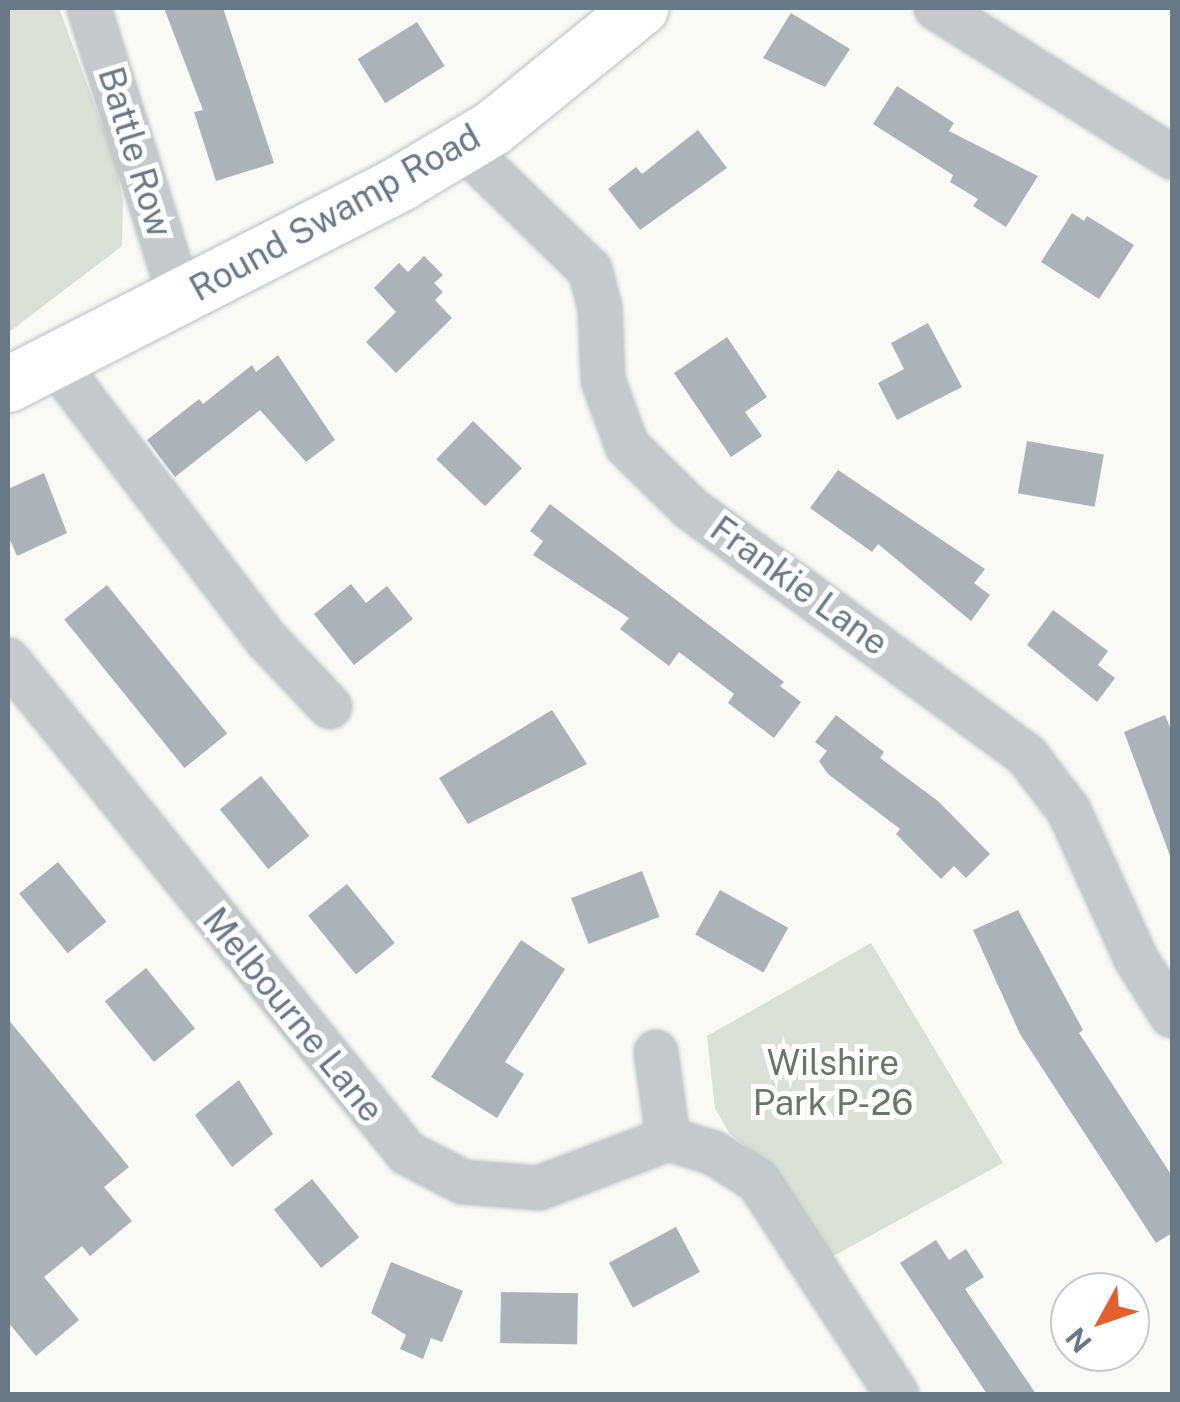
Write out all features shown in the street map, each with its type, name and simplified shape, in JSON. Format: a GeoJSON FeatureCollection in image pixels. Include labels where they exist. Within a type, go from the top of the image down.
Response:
{"type":"FeatureCollection","features":[{"type":"Feature","properties":{"kind":"main road","name":"Round Swamp Road"},"geometry":{"type":"LineString","coordinates":[[31,373],[462,146],[640,8]]}},
{"type":"Feature","properties":{"kind":"street","name":"Battle Row"},"geometry":{"type":"LineString","coordinates":[[89,8],[180,297]]}},
{"type":"Feature","properties":{"kind":"street"},"geometry":{"type":"LineString","coordinates":[[936,8],[1172,157]]}},
{"type":"Feature","properties":{"kind":"street","name":"Frankie Lane"},"geometry":{"type":"LineString","coordinates":[[462,146],[590,270],[600,308],[602,380],[627,446],[690,508],[1027,756],[1069,811],[1136,959],[1172,1016]]}},
{"type":"Feature","properties":{"kind":"street"},"geometry":{"type":"LineString","coordinates":[[31,373],[330,707]]}},
{"type":"Feature","properties":{"kind":"street","name":"Melbourne Lane"},"geometry":{"type":"LineString","coordinates":[[8,660],[406,1153],[463,1182],[539,1188],[668,1139]]}},
{"type":"Feature","properties":{"kind":"street"},"geometry":{"type":"LineString","coordinates":[[656,1052],[668,1139],[714,1153],[758,1181],[897,1394]]}},
{"type":"Feature","properties":{"kind":"green space"},"geometry":{"type":"Polygon","coordinates":[[[8,8],[59,8],[115,160],[123,202],[122,246],[8,333],[8,8]]]}},
{"type":"Feature","properties":{"kind":"green space","name":"Wilshire Park P-26"},"geometry":{"type":"Polygon","coordinates":[[[871,943],[1003,1163],[830,1258],[774,1169],[729,1133],[715,1108],[707,1036],[871,943]]]}},
{"type":"Feature","properties":{"kind":"building"},"geometry":{"type":"Polygon","coordinates":[[[164,8],[223,8],[274,163],[216,181],[194,112],[203,110],[164,8]]]}},
{"type":"Feature","properties":{"kind":"building"},"geometry":{"type":"Polygon","coordinates":[[[791,13],[850,49],[825,87],[763,58],[791,13]]]}},
{"type":"Feature","properties":{"kind":"building"},"geometry":{"type":"Polygon","coordinates":[[[417,22],[445,66],[385,103],[358,59],[417,22]]]}},
{"type":"Feature","properties":{"kind":"building"},"geometry":{"type":"Polygon","coordinates":[[[897,86],[954,123],[949,131],[1038,176],[1006,227],[973,206],[978,199],[950,182],[953,175],[873,124],[897,86]]]}},
{"type":"Feature","properties":{"kind":"building"},"geometry":{"type":"Polygon","coordinates":[[[698,130],[727,168],[640,230],[608,189],[636,167],[642,174],[698,130]]]}},
{"type":"Feature","properties":{"kind":"building"},"geometry":{"type":"Polygon","coordinates":[[[1072,213],[1084,221],[1087,216],[1134,245],[1099,299],[1041,262],[1072,213]]]}},
{"type":"Feature","properties":{"kind":"building"},"geometry":{"type":"Polygon","coordinates":[[[424,256],[443,275],[434,283],[443,292],[435,300],[452,318],[396,373],[366,342],[396,312],[374,288],[399,263],[408,272],[424,256]]]}},
{"type":"Feature","properties":{"kind":"building"},"geometry":{"type":"Polygon","coordinates":[[[928,323],[962,387],[897,420],[878,383],[904,369],[891,343],[928,323]]]}},
{"type":"Feature","properties":{"kind":"building"},"geometry":{"type":"Polygon","coordinates":[[[727,337],[767,397],[745,412],[762,436],[731,457],[674,373],[727,337]]]}},
{"type":"Feature","properties":{"kind":"building"},"geometry":{"type":"Polygon","coordinates":[[[278,355],[335,440],[306,462],[260,410],[175,477],[147,440],[199,399],[203,404],[252,365],[256,372],[278,355]]]}},
{"type":"Feature","properties":{"kind":"building"},"geometry":{"type":"Polygon","coordinates":[[[473,421],[522,468],[485,506],[436,459],[473,421]]]}},
{"type":"Feature","properties":{"kind":"building"},"geometry":{"type":"Polygon","coordinates":[[[1027,441],[1104,455],[1095,507],[1018,493],[1027,441]]]}},
{"type":"Feature","properties":{"kind":"building"},"geometry":{"type":"Polygon","coordinates":[[[838,470],[985,569],[974,583],[990,595],[971,621],[878,544],[872,552],[810,508],[838,470]]]}},
{"type":"Feature","properties":{"kind":"building"},"geometry":{"type":"Polygon","coordinates":[[[44,473],[67,533],[17,556],[8,535],[8,489],[44,473]]]}},
{"type":"Feature","properties":{"kind":"building"},"geometry":{"type":"Polygon","coordinates":[[[550,504],[784,682],[780,686],[801,702],[774,738],[728,703],[734,694],[679,652],[669,666],[620,629],[629,618],[533,555],[543,541],[530,531],[550,504]]]}},
{"type":"Feature","properties":{"kind":"building"},"geometry":{"type":"Polygon","coordinates":[[[351,584],[366,603],[387,586],[413,619],[354,665],[314,614],[351,584]]]}},
{"type":"Feature","properties":{"kind":"building"},"geometry":{"type":"Polygon","coordinates":[[[107,585],[227,733],[184,768],[64,620],[107,585]]]}},
{"type":"Feature","properties":{"kind":"building"},"geometry":{"type":"Polygon","coordinates":[[[1053,610],[1108,651],[1098,665],[1115,678],[1097,702],[1027,645],[1053,610]]]}},
{"type":"Feature","properties":{"kind":"building"},"geometry":{"type":"Polygon","coordinates":[[[552,710],[587,764],[468,824],[439,778],[552,710]]]}},
{"type":"Feature","properties":{"kind":"building"},"geometry":{"type":"Polygon","coordinates":[[[836,715],[884,752],[880,758],[938,801],[990,854],[966,878],[954,866],[941,879],[896,834],[900,829],[828,774],[819,761],[827,751],[815,742],[836,715]]]}},
{"type":"Feature","properties":{"kind":"building"},"geometry":{"type":"Polygon","coordinates":[[[1165,715],[1172,732],[1172,861],[1124,732],[1165,715]]]}},
{"type":"Feature","properties":{"kind":"building"},"geometry":{"type":"Polygon","coordinates":[[[261,776],[309,836],[268,869],[220,809],[261,776]]]}},
{"type":"Feature","properties":{"kind":"building"},"geometry":{"type":"Polygon","coordinates":[[[58,862],[106,922],[68,953],[19,893],[58,862]]]}},
{"type":"Feature","properties":{"kind":"building"},"geometry":{"type":"Polygon","coordinates":[[[642,871],[660,917],[589,944],[571,898],[642,871]]]}},
{"type":"Feature","properties":{"kind":"building"},"geometry":{"type":"Polygon","coordinates":[[[347,884],[395,943],[356,975],[308,915],[347,884]]]}},
{"type":"Feature","properties":{"kind":"building"},"geometry":{"type":"Polygon","coordinates":[[[720,890],[788,928],[763,972],[695,935],[720,890]]]}},
{"type":"Feature","properties":{"kind":"building"},"geometry":{"type":"Polygon","coordinates":[[[1018,910],[1083,1030],[1079,1033],[1172,1176],[1172,1233],[1156,1243],[1020,1034],[973,930],[1018,910]]]}},
{"type":"Feature","properties":{"kind":"building"},"geometry":{"type":"Polygon","coordinates":[[[521,940],[565,969],[505,1062],[524,1074],[497,1118],[431,1077],[521,940]]]}},
{"type":"Feature","properties":{"kind":"building"},"geometry":{"type":"Polygon","coordinates":[[[146,968],[195,1029],[154,1062],[105,1001],[146,968]]]}},
{"type":"Feature","properties":{"kind":"building"},"geometry":{"type":"Polygon","coordinates":[[[8,1019],[129,1167],[104,1187],[132,1221],[90,1256],[82,1246],[44,1277],[79,1320],[36,1356],[8,1322],[8,1019]]]}},
{"type":"Feature","properties":{"kind":"building"},"geometry":{"type":"Polygon","coordinates":[[[239,1080],[273,1134],[232,1167],[195,1115],[239,1080]]]}},
{"type":"Feature","properties":{"kind":"building"},"geometry":{"type":"Polygon","coordinates":[[[312,1179],[359,1237],[321,1268],[274,1210],[312,1179]]]}},
{"type":"Feature","properties":{"kind":"building"},"geometry":{"type":"Polygon","coordinates":[[[676,1227],[700,1272],[633,1308],[609,1263],[676,1227]]]}},
{"type":"Feature","properties":{"kind":"building"},"geometry":{"type":"Polygon","coordinates":[[[936,1240],[949,1260],[966,1249],[984,1277],[965,1289],[1036,1394],[987,1394],[900,1263],[936,1240]]]}},
{"type":"Feature","properties":{"kind":"building"},"geometry":{"type":"Polygon","coordinates":[[[391,1262],[463,1291],[442,1342],[431,1338],[423,1359],[400,1349],[406,1335],[371,1313],[391,1262]]]}},
{"type":"Feature","properties":{"kind":"building"},"geometry":{"type":"Polygon","coordinates":[[[501,1292],[578,1293],[577,1344],[500,1343],[501,1292]]]}}]}
